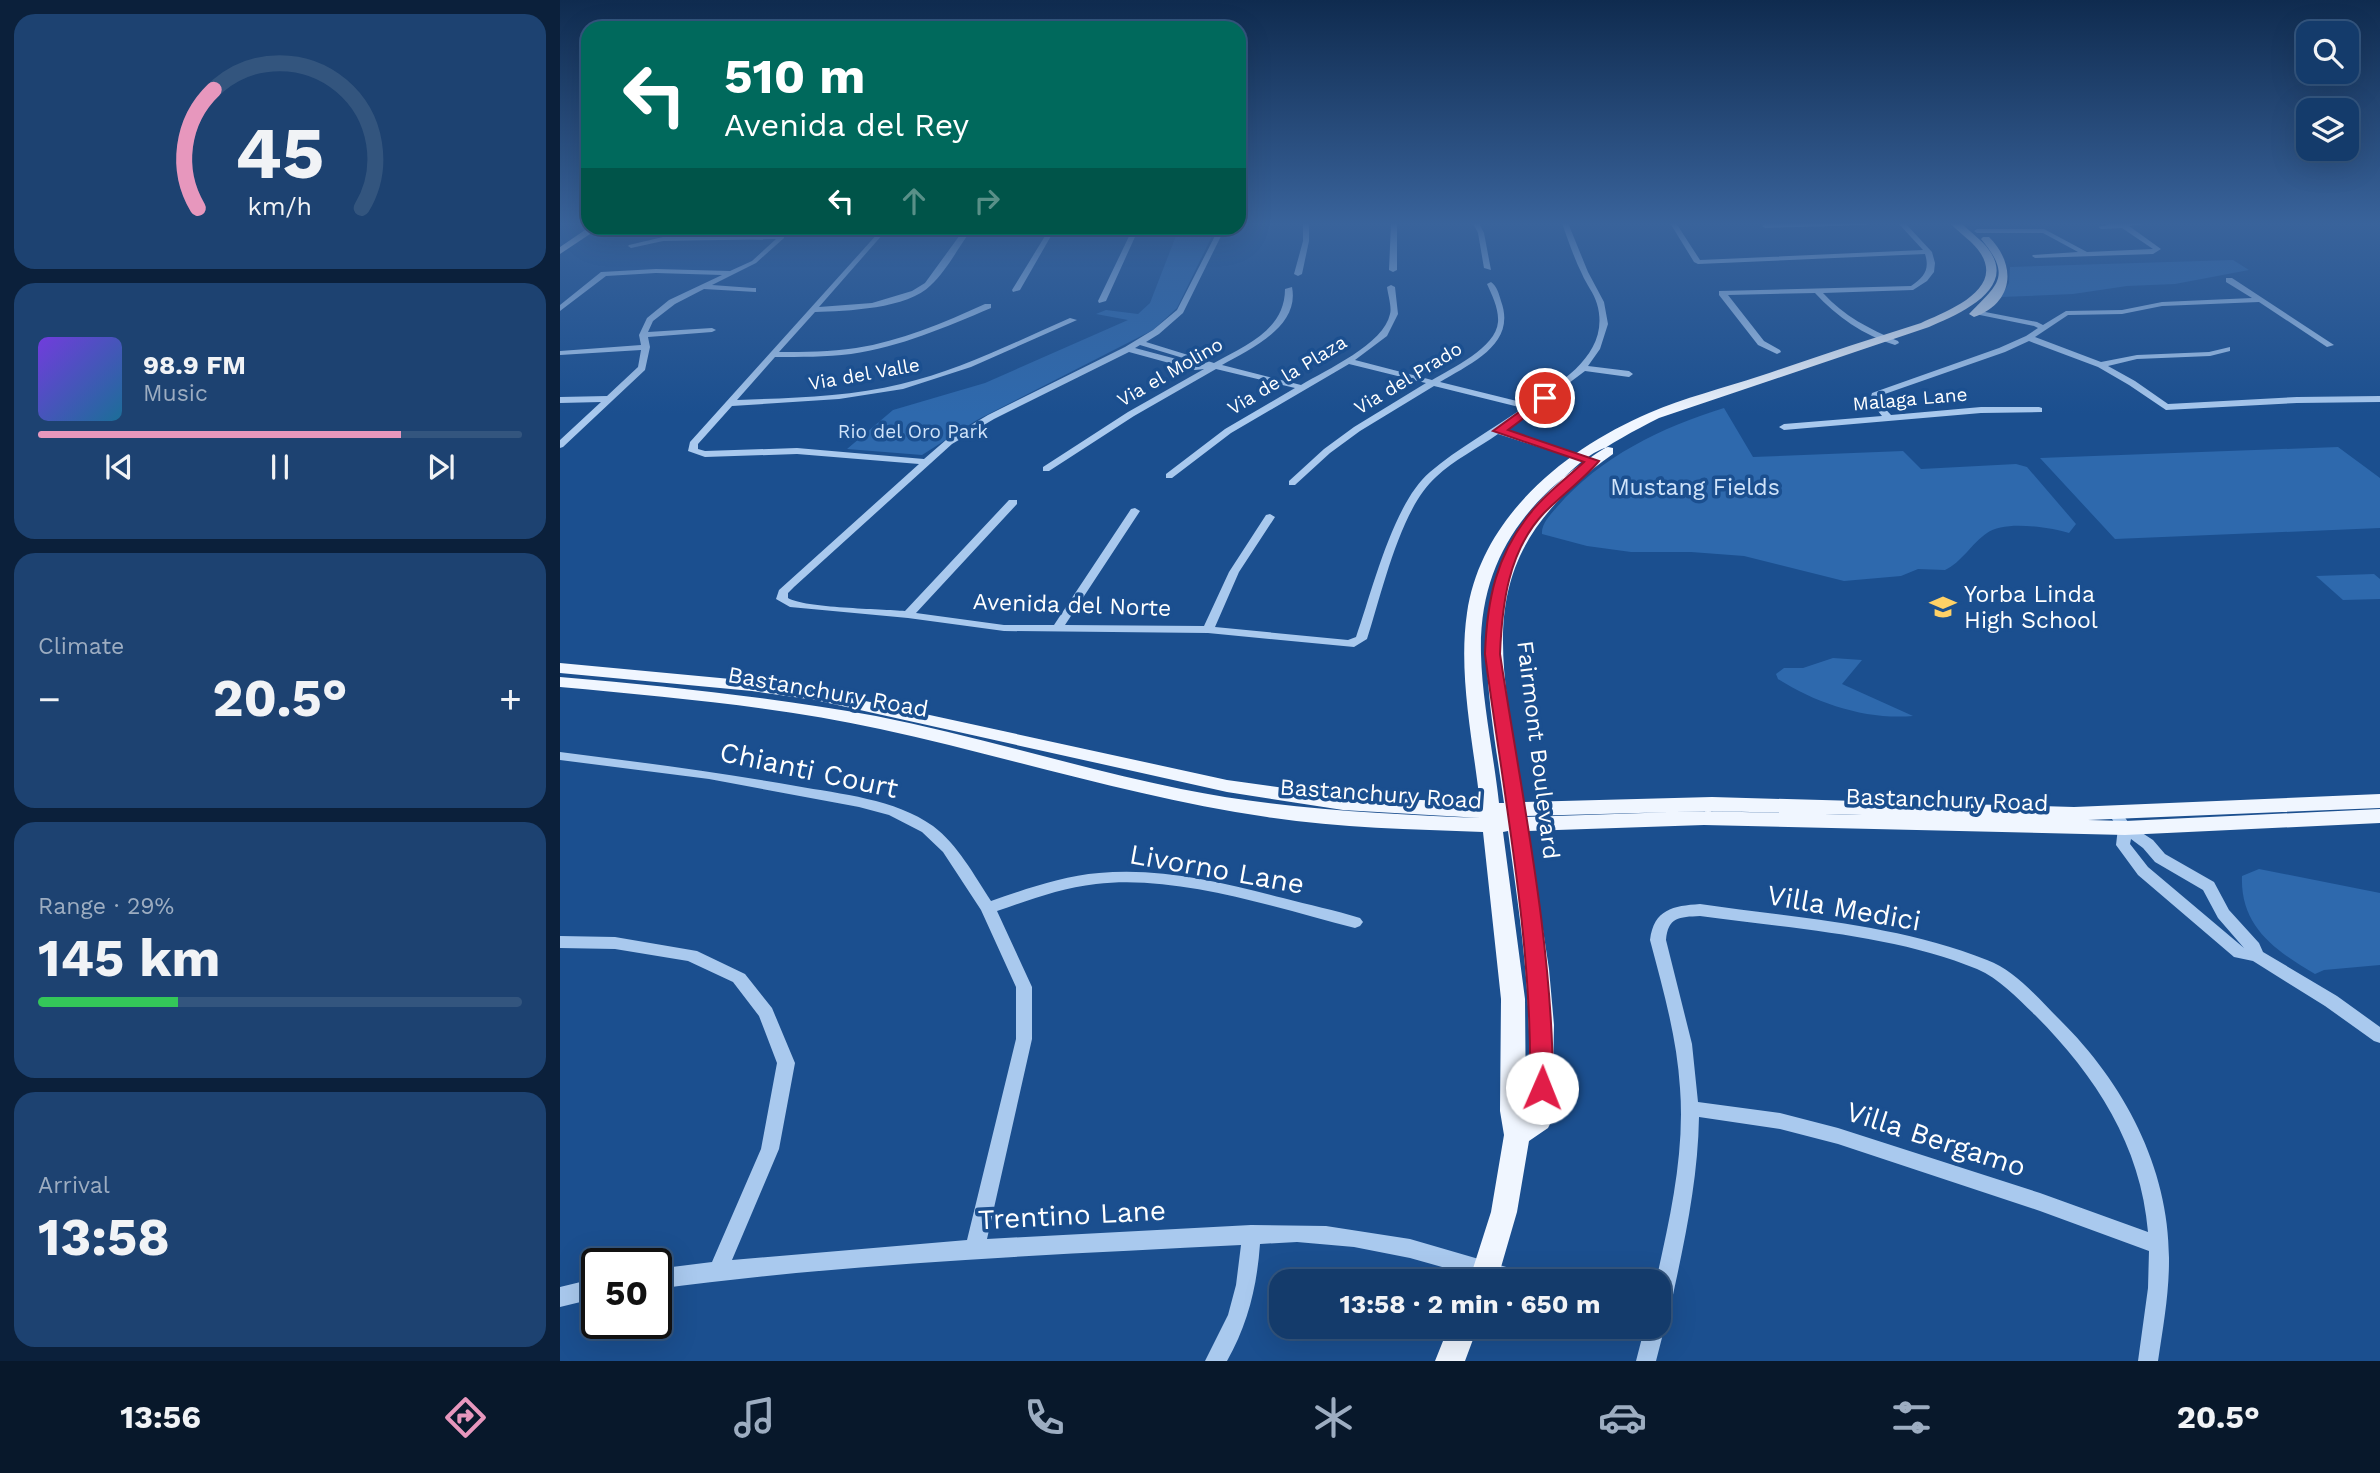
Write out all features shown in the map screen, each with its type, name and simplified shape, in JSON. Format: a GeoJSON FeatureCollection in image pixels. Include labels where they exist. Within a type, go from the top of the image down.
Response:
{"type":"FeatureCollection","features":[{"type":"Feature","properties":{"kind":"main road","name":"Fairmont Boulevard"},"geometry":{"type":"LineString","coordinates":[[1890,341],[1964,308],[1982,293],[1985,287]]}},
{"type":"Feature","properties":{"kind":"main road","name":"Fairmont Boulevard"},"geometry":{"type":"LineString","coordinates":[[1517,1135],[1539,1120],[1542,1025],[1538,968],[1493,654],[1494,607],[1503,574],[1522,535],[1537,513],[1585,459],[1613,435],[1654,415],[1890,341],[1947,326],[1978,312],[1997,295],[2001,287]]}},
{"type":"Feature","properties":{"kind":"main road"},"geometry":{"type":"LineString","coordinates":[[1964,308],[1978,312]]}},
{"type":"Feature","properties":{"kind":"main road","name":"Fairmont Boulevard"},"geometry":{"type":"LineString","coordinates":[[1487,1269],[1504,1212],[1517,1135],[1513,1111],[1513,999],[1475,682],[1472,635],[1478,594],[1490,557],[1504,532],[1548,479],[1585,459]]}},
{"type":"Feature","properties":{"kind":"main road"},"geometry":{"type":"LineString","coordinates":[[1504,532],[1522,535]]}},
{"type":"Feature","properties":{"kind":"main road","name":"Bastanchury Road"},"geometry":{"type":"LineString","coordinates":[[560,668],[815,695],[1227,786],[1355,804],[1491,818]]}},
{"type":"Feature","properties":{"kind":"main road","name":"Bastanchury Road"},"geometry":{"type":"LineString","coordinates":[[560,682],[708,695],[800,708],[880,723],[1180,795],[1268,811],[1428,825],[1516,817],[2120,820],[2380,816]]}},
{"type":"Feature","properties":{"kind":"main road"},"geometry":{"type":"LineString","coordinates":[[1475,682],[1496,682]]}},
{"type":"Feature","properties":{"kind":"main road","name":"Bastanchury Road"},"geometry":{"type":"LineString","coordinates":[[2120,820],[2380,801]]}},
{"type":"Feature","properties":{"kind":"main road"},"geometry":{"type":"LineString","coordinates":[[1450,1361],[1459,1339]]}},
{"type":"Feature","properties":{"kind":"street"},"geometry":{"type":"LineString","coordinates":[[560,309],[590,287]]}},
{"type":"Feature","properties":{"kind":"street"},"geometry":{"type":"LineString","coordinates":[[560,446],[642,368],[646,347],[643,335],[650,320],[672,302],[700,287],[752,290]]}},
{"type":"Feature","properties":{"kind":"street"},"geometry":{"type":"LineString","coordinates":[[834,287],[732,404],[693,444],[693,451],[705,454],[797,451],[925,462],[949,442],[991,417],[1128,349],[1170,322],[1180,311],[1192,287]]}},
{"type":"Feature","properties":{"kind":"street"},"geometry":{"type":"LineString","coordinates":[[812,310],[885,303],[924,287]]}},
{"type":"Feature","properties":{"kind":"street"},"geometry":{"type":"LineString","coordinates":[[1016,290],[1018,287]]}},
{"type":"Feature","properties":{"kind":"street"},"geometry":{"type":"LineString","coordinates":[[1102,301],[1109,287]]}},
{"type":"Feature","properties":{"kind":"street","name":"Via de la Plaza"},"geometry":{"type":"LineString","coordinates":[[1169,477],[1227,431],[1348,361],[1382,336],[1390,326],[1394,314],[1391,287]]}},
{"type":"Feature","properties":{"kind":"street","name":"Via del Prado"},"geometry":{"type":"LineString","coordinates":[[1292,483],[1327,451],[1480,354],[1498,337],[1504,317],[1492,287]]}},
{"type":"Feature","properties":{"kind":"street"},"geometry":{"type":"LineString","coordinates":[[1499,431],[1583,368],[1596,349],[1604,324],[1600,302],[1592,287]]}},
{"type":"Feature","properties":{"kind":"street"},"geometry":{"type":"LineString","coordinates":[[2239,287],[2330,345]]}},
{"type":"Feature","properties":{"kind":"street"},"geometry":{"type":"LineString","coordinates":[[1722,293],[1913,288]]}},
{"type":"Feature","properties":{"kind":"street","name":"Via el Molino"},"geometry":{"type":"LineString","coordinates":[[1046,469],[1252,345],[1275,328],[1285,314],[1289,289]]}},
{"type":"Feature","properties":{"kind":"street"},"geometry":{"type":"LineString","coordinates":[[1817,291],[1835,312],[1856,326],[1890,341]]}},
{"type":"Feature","properties":{"kind":"street"},"geometry":{"type":"LineString","coordinates":[[1722,293],[1761,342],[1777,352]]}},
{"type":"Feature","properties":{"kind":"street"},"geometry":{"type":"LineString","coordinates":[[1890,419],[1874,401],[1875,395],[2029,338],[2066,313],[2122,312],[2162,304],[2261,300]]}},
{"type":"Feature","properties":{"kind":"street"},"geometry":{"type":"LineString","coordinates":[[772,355],[828,354],[885,345],[925,333],[988,306]]}},
{"type":"Feature","properties":{"kind":"street"},"geometry":{"type":"LineString","coordinates":[[1978,312],[2030,328],[2045,329]]}},
{"type":"Feature","properties":{"kind":"street","name":"Via del Valle"},"geometry":{"type":"LineString","coordinates":[[732,404],[801,401],[856,395],[902,386],[972,364],[1073,320]]}},
{"type":"Feature","properties":{"kind":"street"},"geometry":{"type":"LineString","coordinates":[[643,335],[712,330]]}},
{"type":"Feature","properties":{"kind":"street"},"geometry":{"type":"LineString","coordinates":[[2029,338],[2103,364],[2166,407],[2297,400],[2380,399]]}},
{"type":"Feature","properties":{"kind":"street"},"geometry":{"type":"LineString","coordinates":[[1139,342],[1208,361],[1214,366]]}},
{"type":"Feature","properties":{"kind":"street"},"geometry":{"type":"LineString","coordinates":[[560,353],[646,347]]}},
{"type":"Feature","properties":{"kind":"street"},"geometry":{"type":"LineString","coordinates":[[1128,349],[1195,367],[1214,366],[1300,387]]}},
{"type":"Feature","properties":{"kind":"street"},"geometry":{"type":"LineString","coordinates":[[2103,364],[2137,357],[2210,354],[2227,349]]}},
{"type":"Feature","properties":{"kind":"street"},"geometry":{"type":"LineString","coordinates":[[1348,361],[1533,408]]}},
{"type":"Feature","properties":{"kind":"street"},"geometry":{"type":"LineString","coordinates":[[1583,368],[1629,374]]}},
{"type":"Feature","properties":{"kind":"street"},"geometry":{"type":"LineString","coordinates":[[560,400],[610,399]]}},
{"type":"Feature","properties":{"kind":"street","name":"Malaga Lane"},"geometry":{"type":"LineString","coordinates":[[1784,427],[1981,411],[2039,410]]}},
{"type":"Feature","properties":{"kind":"street"},"geometry":{"type":"LineString","coordinates":[[1499,431],[1585,459]]}},
{"type":"Feature","properties":{"kind":"street","name":"Avenida del Norte"},"geometry":{"type":"LineString","coordinates":[[925,462],[790,585],[783,592],[782,599],[790,604],[811,607],[908,615],[1004,628],[1208,630],[1350,644],[1361,639],[1403,519],[1419,490],[1432,475],[1499,431]]}},
{"type":"Feature","properties":{"kind":"street"},"geometry":{"type":"LineString","coordinates":[[908,615],[1013,502]]}},
{"type":"Feature","properties":{"kind":"street"},"geometry":{"type":"LineString","coordinates":[[1057,629],[1135,511]]}},
{"type":"Feature","properties":{"kind":"street"},"geometry":{"type":"LineString","coordinates":[[1208,630],[1234,572],[1270,517]]}},
{"type":"Feature","properties":{"kind":"street","name":"Chianti Court"},"geometry":{"type":"LineString","coordinates":[[560,756],[709,775],[859,802],[894,812],[927,828],[948,848],[988,908],[1024,987],[1024,1039],[975,1248]]}},
{"type":"Feature","properties":{"kind":"street"},"geometry":{"type":"LineString","coordinates":[[2120,820],[2160,858],[2208,886],[2223,914],[2253,947],[2258,957]]}},
{"type":"Feature","properties":{"kind":"street"},"geometry":{"type":"LineString","coordinates":[[2120,820],[2123,845],[2143,871],[2200,920],[2240,953],[2258,957],[2331,1001],[2380,1036]]}},
{"type":"Feature","properties":{"kind":"street","name":"Livorno Lane"},"geometry":{"type":"LineString","coordinates":[[988,908],[1047,887],[1114,877],[1152,879],[1203,887],[1355,922]]}},
{"type":"Feature","properties":{"kind":"street","name":"Villa Medici"},"geometry":{"type":"LineString","coordinates":[[1690,1108],[1682,1041],[1658,940],[1658,926],[1667,917],[1681,911],[1700,910],[1857,933],[1983,965],[2007,980],[2070,1040],[2111,1096],[2129,1130],[2148,1180],[2159,1245],[2148,1361]]}},
{"type":"Feature","properties":{"kind":"street"},"geometry":{"type":"LineString","coordinates":[[2200,920],[2223,914]]}},
{"type":"Feature","properties":{"kind":"street"},"geometry":{"type":"LineString","coordinates":[[560,942],[615,943],[691,955],[739,978],[766,1013],[786,1063],[770,1149],[718,1271]]}},
{"type":"Feature","properties":{"kind":"street"},"geometry":{"type":"LineString","coordinates":[[1665,1269],[1685,1173],[1690,1108]]}},
{"type":"Feature","properties":{"kind":"street","name":"Villa Bergamo"},"geometry":{"type":"LineString","coordinates":[[1690,1108],[1780,1121],[1838,1136],[2040,1202],[2159,1245]]}},
{"type":"Feature","properties":{"kind":"street"},"geometry":{"type":"LineString","coordinates":[[1216,1361],[1240,1310],[1248,1282],[1251,1234]]}},
{"type":"Feature","properties":{"kind":"street","name":"Trentino Lane"},"geometry":{"type":"LineString","coordinates":[[672,1277],[975,1248],[1251,1234],[1340,1234],[1402,1246],[1468,1269]]}},
{"type":"Feature","properties":{"kind":"street"},"geometry":{"type":"LineString","coordinates":[[560,1297],[581,1292]]}},
{"type":"Feature","properties":{"kind":"street"},"geometry":{"type":"LineString","coordinates":[[1646,1361],[1650,1339]]}},
{"type":"Feature","properties":{"kind":"green space","name":"Rio del Oro Park"},"geometry":{"type":"Polygon","coordinates":[[[1156,287],[1187,287],[1177,308],[1153,330],[977,420],[922,455],[847,449],[893,410],[985,383],[1128,320],[1096,314],[1106,310],[1138,314],[1150,303],[1156,287]]]}},
{"type":"Feature","properties":{"kind":"green space"},"geometry":{"type":"Polygon","coordinates":[[[2007,287],[2124,287],[2073,294],[2001,297],[2007,287]]]}},
{"type":"Feature","properties":{"kind":"green space","name":"Mustang Fields"},"geometry":{"type":"Polygon","coordinates":[[[1724,408],[1753,457],[1903,451],[1921,469],[2016,464],[2027,467],[2076,524],[2069,533],[2039,527],[1994,529],[1945,570],[1918,569],[1901,576],[1844,581],[1744,556],[1691,552],[1631,552],[1587,546],[1542,534],[1545,523],[1557,507],[1574,489],[1612,459],[1655,434],[1724,408]]]}},
{"type":"Feature","properties":{"kind":"green space"},"geometry":{"type":"Polygon","coordinates":[[[2338,447],[2380,478],[2380,528],[2115,539],[2040,458],[2338,447]]]}},
{"type":"Feature","properties":{"kind":"green space"},"geometry":{"type":"Polygon","coordinates":[[[2374,574],[2380,579],[2380,599],[2343,600],[2316,576],[2374,574]]]}},
{"type":"Feature","properties":{"kind":"green space"},"geometry":{"type":"Polygon","coordinates":[[[1833,658],[1862,660],[1842,684],[1913,716],[1860,713],[1826,703],[1793,688],[1778,679],[1776,674],[1784,668],[1803,668],[1833,658]]]}},
{"type":"Feature","properties":{"kind":"green space"},"geometry":{"type":"Polygon","coordinates":[[[2259,869],[2380,893],[2380,965],[2324,970],[2315,974],[2274,946],[2254,923],[2243,894],[2242,876],[2259,869]]]}},
{"type":"Feature","properties":{"kind":"place","name":"Yorba Linda High School"},"geometry":{"type":"Point","coordinates":[1943,607]}},
{"type":"Feature","properties":{"kind":"route"},"geometry":{"type":"LineString","coordinates":[[1542,1088],[1538,968],[1493,654],[1494,607],[1503,574],[1522,535],[1537,513],[1592,461],[1499,431],[1545,398]]}}]}
